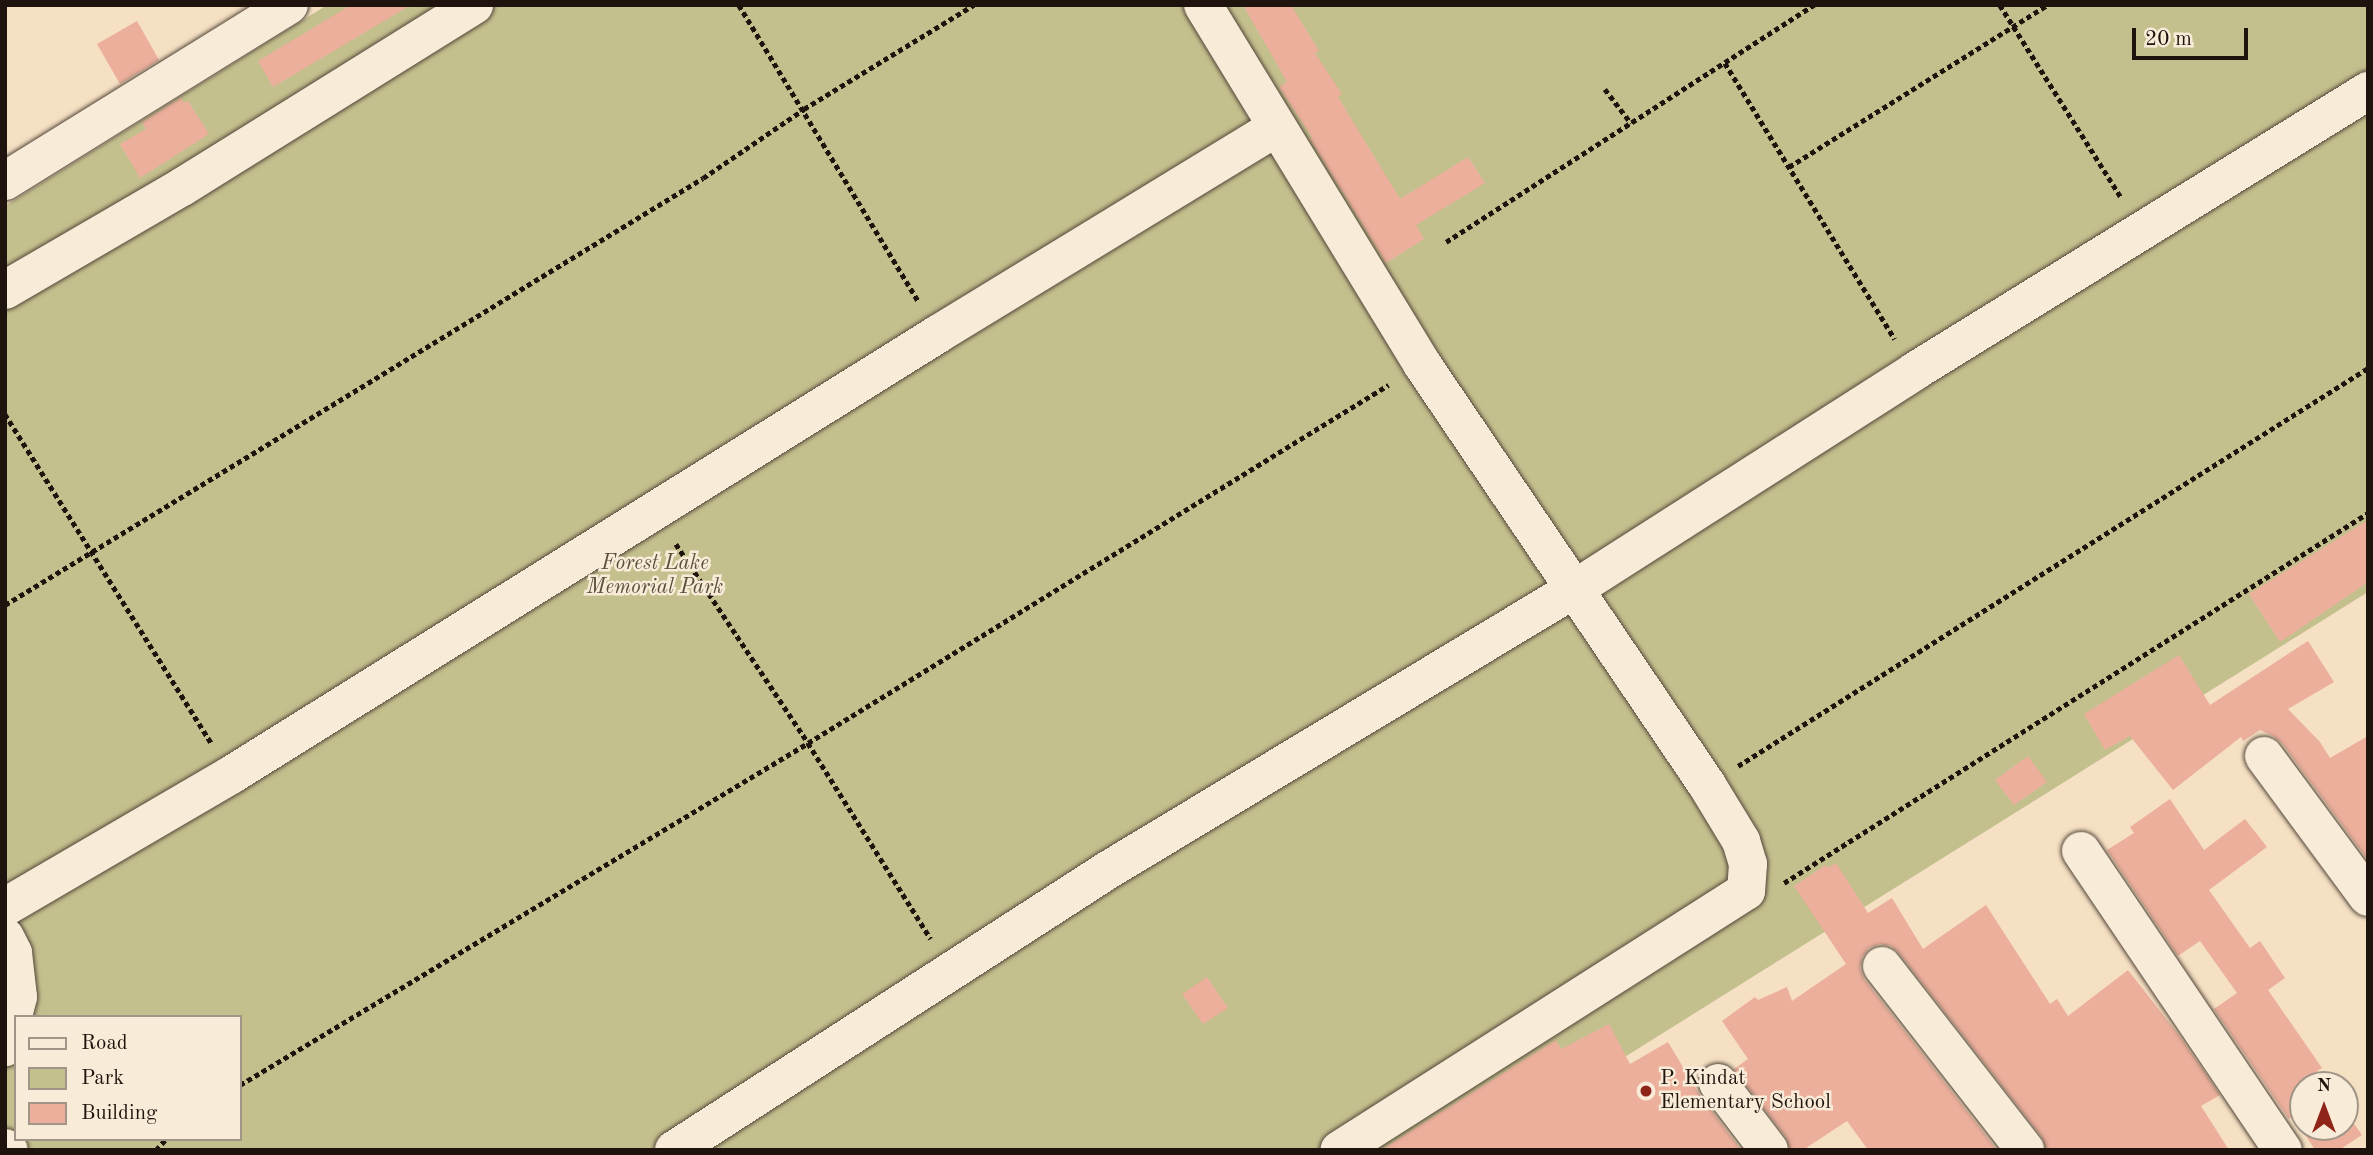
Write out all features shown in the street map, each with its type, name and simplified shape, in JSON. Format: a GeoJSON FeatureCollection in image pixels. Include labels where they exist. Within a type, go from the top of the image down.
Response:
{"type":"FeatureCollection","features":[{"type":"Feature","properties":{"kind":"street"},"geometry":{"type":"LineString","coordinates":[[5,181],[289,5]]}},
{"type":"Feature","properties":{"kind":"street"},"geometry":{"type":"LineString","coordinates":[[5,290],[182,187],[474,5]]}},
{"type":"Feature","properties":{"kind":"street"},"geometry":{"type":"LineString","coordinates":[[1203,5],[1422,364],[1707,785],[1741,841],[1748,864],[1746,891],[1340,1150]]}},
{"type":"Feature","properties":{"kind":"street"},"geometry":{"type":"LineString","coordinates":[[697,1144],[951,971],[1108,870],[1576,588],[1915,371],[2368,91]]}},
{"type":"Feature","properties":{"kind":"street"},"geometry":{"type":"LineString","coordinates":[[5,906],[231,775],[938,334],[1276,128]]}},
{"type":"Feature","properties":{"kind":"street"},"geometry":{"type":"LineString","coordinates":[[2264,757],[2368,897]]}},
{"type":"Feature","properties":{"kind":"street"},"geometry":{"type":"LineString","coordinates":[[2081,851],[2283,1150]]}},
{"type":"Feature","properties":{"kind":"street"},"geometry":{"type":"LineString","coordinates":[[5,937],[13,953],[18,997],[5,1047]]}},
{"type":"Feature","properties":{"kind":"street"},"geometry":{"type":"LineString","coordinates":[[1882,966],[2025,1150]]}},
{"type":"Feature","properties":{"kind":"street"},"geometry":{"type":"LineString","coordinates":[[1718,1083],[1769,1150]]}},
{"type":"Feature","properties":{"kind":"path"},"geometry":{"type":"LineString","coordinates":[[739,5],[938,334]]}},
{"type":"Feature","properties":{"kind":"path"},"geometry":{"type":"LineString","coordinates":[[5,605],[703,178],[804,109],[974,5]]}},
{"type":"Feature","properties":{"kind":"path"},"geometry":{"type":"LineString","coordinates":[[1446,242],[1814,5]]}},
{"type":"Feature","properties":{"kind":"path"},"geometry":{"type":"LineString","coordinates":[[2000,5],[2141,230]]}},
{"type":"Feature","properties":{"kind":"path"},"geometry":{"type":"LineString","coordinates":[[1789,167],[2047,5]]}},
{"type":"Feature","properties":{"kind":"path"},"geometry":{"type":"LineString","coordinates":[[1725,63],[1915,371]]}},
{"type":"Feature","properties":{"kind":"path"},"geometry":{"type":"LineString","coordinates":[[1605,89],[1631,123]]}},
{"type":"Feature","properties":{"kind":"path"},"geometry":{"type":"LineString","coordinates":[[242,1084],[808,743],[1422,364]]}},
{"type":"Feature","properties":{"kind":"path"},"geometry":{"type":"LineString","coordinates":[[1707,785],[1881,678],[2368,368]]}},
{"type":"Feature","properties":{"kind":"path"},"geometry":{"type":"LineString","coordinates":[[5,415],[89,553],[231,775]]}},
{"type":"Feature","properties":{"kind":"path"},"geometry":{"type":"LineString","coordinates":[[654,511],[808,743],[951,971]]}},
{"type":"Feature","properties":{"kind":"path"},"geometry":{"type":"LineString","coordinates":[[1746,891],[1785,883],[2368,513]]}},
{"type":"Feature","properties":{"kind":"green space","name":"Forest Lake Memorial Park"},"geometry":{"type":"Polygon","coordinates":[[[327,5],[2368,5],[2368,592],[1476,1150],[5,1150],[5,206],[327,5]]]}},
{"type":"Feature","properties":{"kind":"building"},"geometry":{"type":"Polygon","coordinates":[[[351,5],[411,5],[273,87],[258,61],[351,5]]]}},
{"type":"Feature","properties":{"kind":"building"},"geometry":{"type":"Polygon","coordinates":[[[1243,5],[1291,5],[1319,51],[1315,53],[1342,94],[1338,97],[1400,199],[1468,157],[1485,183],[1416,225],[1424,239],[1386,263],[1310,139],[1312,137],[1279,87],[1287,82],[1243,5]]]}},
{"type":"Feature","properties":{"kind":"building"},"geometry":{"type":"Polygon","coordinates":[[[137,21],[159,60],[120,84],[97,44],[137,21]]]}},
{"type":"Feature","properties":{"kind":"building"},"geometry":{"type":"Polygon","coordinates":[[[181,98],[184,103],[188,101],[209,134],[140,178],[120,144],[146,129],[142,122],[181,98]]]}},
{"type":"Feature","properties":{"kind":"building"},"geometry":{"type":"Polygon","coordinates":[[[2368,520],[2368,582],[2280,642],[2249,594],[2368,520]]]}},
{"type":"Feature","properties":{"kind":"building"},"geometry":{"type":"Polygon","coordinates":[[[2308,641],[2334,682],[2288,709],[2320,742],[2330,758],[2368,736],[2368,860],[2282,743],[2273,736],[2260,730],[2243,741],[2241,737],[2173,790],[2130,736],[2105,750],[2084,714],[2179,655],[2210,705],[2308,641]]]}},
{"type":"Feature","properties":{"kind":"building"},"geometry":{"type":"Polygon","coordinates":[[[2028,756],[2047,782],[2014,805],[1995,780],[2028,756]]]}},
{"type":"Feature","properties":{"kind":"building"},"geometry":{"type":"Polygon","coordinates":[[[2170,799],[2204,850],[2245,819],[2267,847],[2209,890],[2250,948],[2260,941],[2285,978],[2268,990],[2322,1068],[2317,1071],[2289,1071],[2289,1119],[2214,1009],[2237,993],[2200,941],[2178,956],[2107,850],[2134,833],[2130,827],[2170,799]]]}},
{"type":"Feature","properties":{"kind":"building"},"geometry":{"type":"Polygon","coordinates":[[[1836,863],[1868,913],[1892,898],[1923,949],[1986,905],[2050,1004],[2057,999],[2068,1016],[2128,970],[2178,1034],[2220,1095],[2201,1106],[2229,1150],[2046,1150],[2042,1137],[1899,953],[1891,946],[1880,944],[1869,948],[1862,957],[1860,968],[1864,979],[1997,1150],[1868,1150],[1847,1121],[1803,1150],[1790,1150],[1786,1137],[1734,1069],[1748,1059],[1722,1021],[1755,997],[1758,1000],[1787,987],[1792,1001],[1846,964],[1794,886],[1826,865],[1828,868],[1836,863]]]}},
{"type":"Feature","properties":{"kind":"building"},"geometry":{"type":"Polygon","coordinates":[[[1207,977],[1228,1008],[1203,1024],[1182,994],[1207,977]]]}},
{"type":"Feature","properties":{"kind":"building"},"geometry":{"type":"Polygon","coordinates":[[[1609,1024],[1630,1064],[1668,1042],[1699,1094],[1741,1150],[1381,1150],[1556,1040],[1561,1049],[1609,1024]]]}},
{"type":"Feature","properties":{"kind":"building"},"geometry":{"type":"Polygon","coordinates":[[[2309,1141],[2353,1141],[2339,1150],[2315,1150],[2309,1141]]]}},
{"type":"Feature","properties":{"kind":"place","name":"P. Kindat Elementary School"},"geometry":{"type":"Point","coordinates":[1646,1091]}}]}
